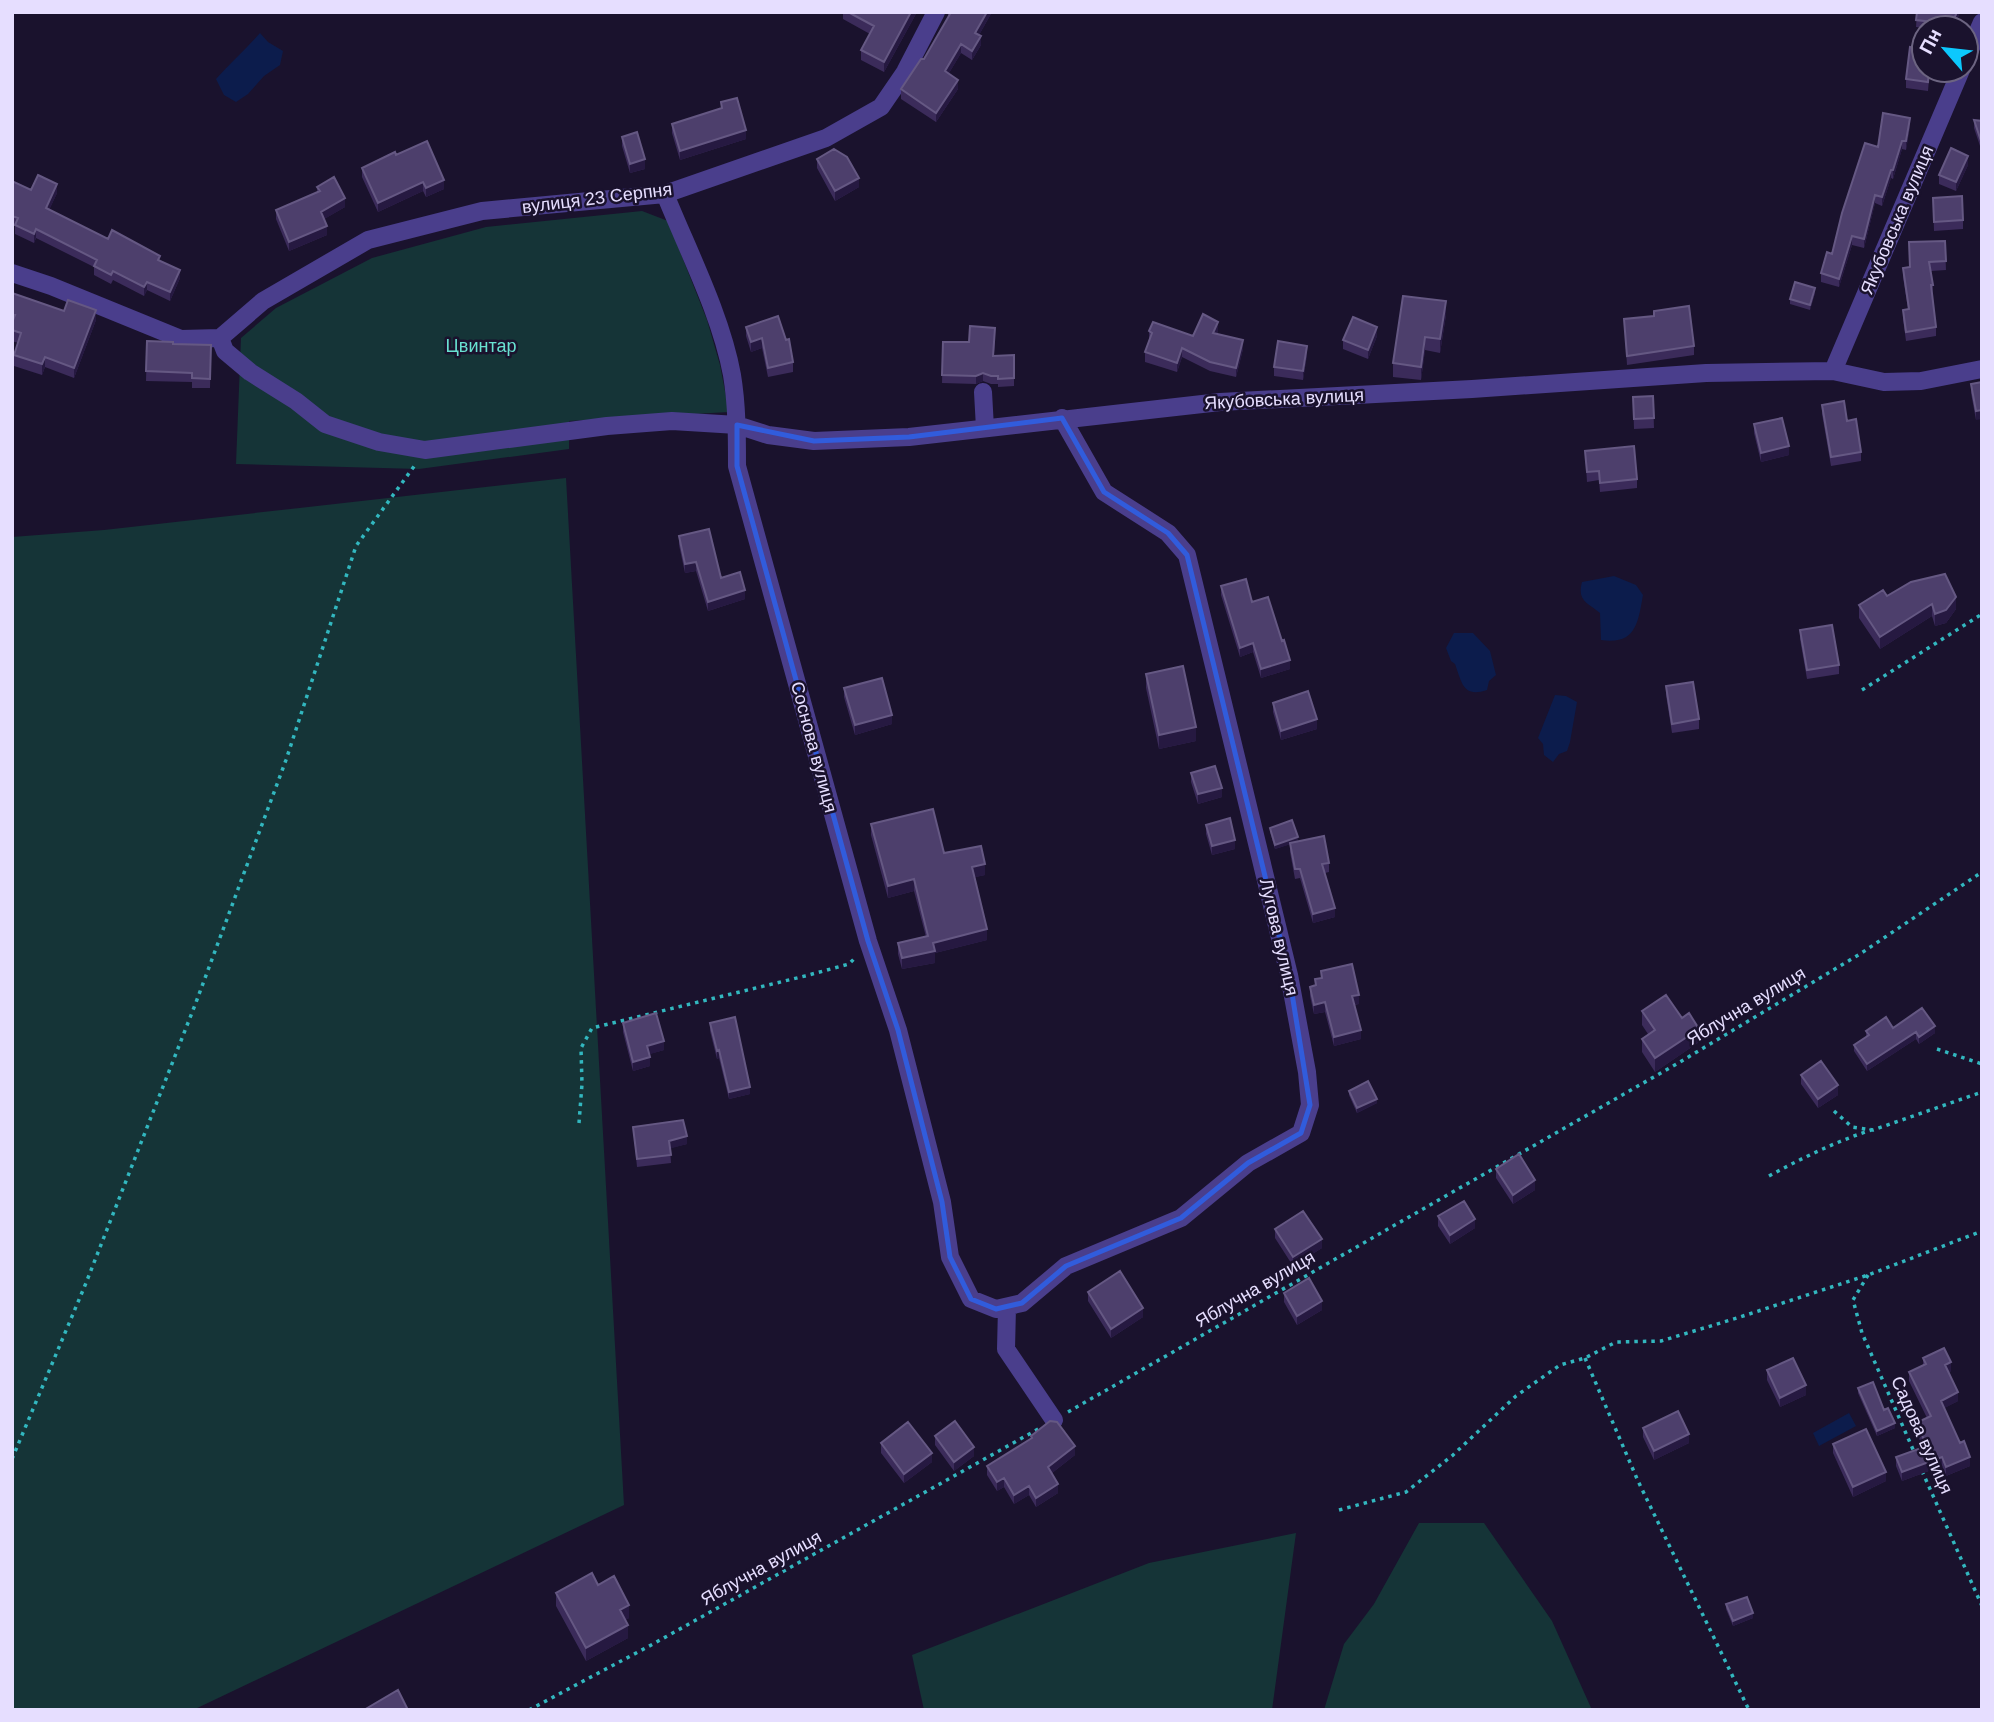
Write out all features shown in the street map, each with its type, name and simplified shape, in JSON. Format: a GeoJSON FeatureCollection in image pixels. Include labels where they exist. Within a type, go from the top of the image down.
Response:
{"type":"FeatureCollection","features":[{"type":"Feature","properties":{"kind":"street","name":"вулиця 23 Серпня"},"geometry":{"type":"LineString","coordinates":[[220,338],[263,301],[368,240],[482,211],[665,194],[826,138],[881,107],[905,72],[936,12]]}},
{"type":"Feature","properties":{"kind":"street","name":"Якубовська вулиця"},"geometry":{"type":"LineString","coordinates":[[1833,371],[1955,84]]}},
{"type":"Feature","properties":{"kind":"street","name":"Соснова вулиця"},"geometry":{"type":"LineString","coordinates":[[665,194],[716,318],[732,374],[737,425],[737,466],[869,945],[902,1043],[942,1202],[950,1257],[971,1299],[996,1309],[1007,1307]]}},
{"type":"Feature","properties":{"kind":"street"},"geometry":{"type":"LineString","coordinates":[[12,273],[181,339],[220,338]]}},
{"type":"Feature","properties":{"kind":"street","name":"Якубовська вулиця"},"geometry":{"type":"LineString","coordinates":[[220,338],[225,351],[250,372],[296,401],[325,424],[379,442],[425,450],[607,426],[672,421],[737,425],[768,435],[814,441],[909,437],[1220,402],[1706,373],[1833,371],[1884,382],[1921,381],[1982,369]]}},
{"type":"Feature","properties":{"kind":"street"},"geometry":{"type":"LineString","coordinates":[[983,392],[985,428]]}},
{"type":"Feature","properties":{"kind":"street","name":"Лугова вулиця"},"geometry":{"type":"LineString","coordinates":[[1007,1307],[1022,1303],[1066,1266],[1181,1218],[1248,1163],[1301,1133],[1310,1105],[1307,1072],[1289,975],[1187,555],[1168,533],[1104,492],[1062,418]]}},
{"type":"Feature","properties":{"kind":"street"},"geometry":{"type":"LineString","coordinates":[[1007,1307],[1006,1349],[1054,1420]]}},
{"type":"Feature","properties":{"kind":"path"},"geometry":{"type":"LineString","coordinates":[[12,1459],[86,1283],[195,1005],[286,761],[356,546],[425,450]]}},
{"type":"Feature","properties":{"kind":"path"},"geometry":{"type":"LineString","coordinates":[[1862,690],[1982,614]]}},
{"type":"Feature","properties":{"kind":"path","name":"Яблучна вулиця"},"geometry":{"type":"LineString","coordinates":[[529,1710],[690,1624],[1054,1420],[1680,1062],[1860,954],[1982,872]]}},
{"type":"Feature","properties":{"kind":"path"},"geometry":{"type":"LineString","coordinates":[[579,1123],[581,1048],[592,1028],[849,964],[869,945]]}},
{"type":"Feature","properties":{"kind":"path"},"geometry":{"type":"LineString","coordinates":[[1937,1049],[1982,1064]]}},
{"type":"Feature","properties":{"kind":"path"},"geometry":{"type":"LineString","coordinates":[[1769,1176],[1840,1140],[1982,1092]]}},
{"type":"Feature","properties":{"kind":"path"},"geometry":{"type":"LineString","coordinates":[[1835,1111],[1852,1127],[1873,1130]]}},
{"type":"Feature","properties":{"kind":"path"},"geometry":{"type":"LineString","coordinates":[[1339,1510],[1406,1492],[1453,1455],[1516,1396],[1560,1365],[1585,1358],[1616,1342],[1661,1341],[1868,1275],[1982,1231]]}},
{"type":"Feature","properties":{"kind":"path","name":"Садова вулиця"},"geometry":{"type":"LineString","coordinates":[[1868,1275],[1853,1300],[1862,1333],[1916,1456]]}},
{"type":"Feature","properties":{"kind":"path"},"geometry":{"type":"LineString","coordinates":[[1585,1358],[1638,1481],[1749,1710]]}},
{"type":"Feature","properties":{"kind":"path"},"geometry":{"type":"LineString","coordinates":[[12,1449],[20,1441]]}},
{"type":"Feature","properties":{"kind":"path","name":"Садова вулиця"},"geometry":{"type":"LineString","coordinates":[[1921,1468],[1982,1606]]}},
{"type":"Feature","properties":{"kind":"highlighted area"},"geometry":{"type":"Polygon","coordinates":[[[1062,418],[1104,492],[1168,533],[1187,555],[1289,975],[1310,1105],[1301,1133],[1248,1163],[1181,1218],[1066,1266],[1022,1303],[996,1309],[971,1299],[950,1257],[942,1202],[898,1030],[868,941],[737,466],[737,425],[814,441],[909,437],[1062,418]]]}},
{"type":"Feature","properties":{"kind":"green space","name":"Цвинтар"},"geometry":{"type":"Polygon","coordinates":[[[642,211],[668,221],[707,320],[720,365],[729,412],[569,421],[569,449],[419,469],[236,464],[241,338],[276,308],[372,258],[486,227],[642,211]]]}},
{"type":"Feature","properties":{"kind":"green space"},"geometry":{"type":"Polygon","coordinates":[[[566,478],[624,1505],[193,1710],[12,1710],[12,537],[104,530],[566,478]]]}},
{"type":"Feature","properties":{"kind":"green space"},"geometry":{"type":"Polygon","coordinates":[[[1419,1523],[1484,1523],[1552,1621],[1592,1710],[1324,1710],[1344,1644],[1374,1604],[1419,1523]]]}},
{"type":"Feature","properties":{"kind":"green space"},"geometry":{"type":"Polygon","coordinates":[[[1296,1533],[1272,1710],[924,1710],[912,1655],[1149,1563],[1296,1533]]]}},
{"type":"Feature","properties":{"kind":"water"},"geometry":{"type":"Polygon","coordinates":[[[260,33],[268,42],[283,51],[280,65],[236,102],[224,95],[216,79],[260,33]]]}},
{"type":"Feature","properties":{"kind":"water"},"geometry":{"type":"Polygon","coordinates":[[[1614,576],[1636,585],[1643,595],[1641,605],[1637,623],[1628,635],[1613,641],[1601,640],[1600,613],[1582,597],[1582,582],[1614,576]]]}},
{"type":"Feature","properties":{"kind":"water"},"geometry":{"type":"Polygon","coordinates":[[[1454,633],[1473,633],[1490,651],[1496,675],[1489,681],[1487,690],[1473,692],[1462,683],[1446,648],[1454,633]]]}},
{"type":"Feature","properties":{"kind":"water"},"geometry":{"type":"Polygon","coordinates":[[[1555,695],[1566,696],[1577,702],[1567,751],[1559,754],[1553,762],[1544,755],[1543,744],[1538,738],[1555,695]]]}},
{"type":"Feature","properties":{"kind":"water"},"geometry":{"type":"Polygon","coordinates":[[[1849,1413],[1856,1426],[1819,1446],[1813,1433],[1849,1413]]]}},
{"type":"Feature","properties":{"kind":"building"},"geometry":{"type":"Polygon","coordinates":[[[848,12],[911,12],[884,62],[861,50],[874,26],[848,12]]]}},
{"type":"Feature","properties":{"kind":"building"},"geometry":{"type":"Polygon","coordinates":[[[949,12],[987,12],[975,33],[981,36],[972,51],[961,44],[945,71],[958,80],[936,113],[901,89],[921,59],[924,59],[949,12]]]}},
{"type":"Feature","properties":{"kind":"building"},"geometry":{"type":"Polygon","coordinates":[[[1917,12],[1957,12],[1956,14],[1917,12]]]}},
{"type":"Feature","properties":{"kind":"building"},"geometry":{"type":"Polygon","coordinates":[[[1910,47],[1910,80],[1906,79],[1910,47]]]}},
{"type":"Feature","properties":{"kind":"building"},"geometry":{"type":"Polygon","coordinates":[[[737,98],[746,130],[680,151],[672,124],[722,108],[721,102],[737,98]]]}},
{"type":"Feature","properties":{"kind":"building"},"geometry":{"type":"Polygon","coordinates":[[[1883,113],[1910,118],[1906,141],[1902,141],[1882,197],[1875,195],[1864,239],[1852,236],[1839,279],[1821,273],[1827,252],[1832,254],[1865,143],[1878,147],[1883,113]]]}},
{"type":"Feature","properties":{"kind":"building"},"geometry":{"type":"Polygon","coordinates":[[[1974,120],[1982,121],[1982,144],[1974,120]]]}},
{"type":"Feature","properties":{"kind":"building"},"geometry":{"type":"Polygon","coordinates":[[[637,132],[645,159],[630,164],[622,137],[637,132]]]}},
{"type":"Feature","properties":{"kind":"building"},"geometry":{"type":"Polygon","coordinates":[[[427,141],[444,180],[426,188],[423,182],[378,203],[362,168],[395,152],[396,155],[427,141]]]}},
{"type":"Feature","properties":{"kind":"building"},"geometry":{"type":"Polygon","coordinates":[[[1951,148],[1968,156],[1956,182],[1939,175],[1951,148]]]}},
{"type":"Feature","properties":{"kind":"building"},"geometry":{"type":"Polygon","coordinates":[[[834,149],[847,157],[859,178],[835,191],[817,159],[834,149]]]}},
{"type":"Feature","properties":{"kind":"building"},"geometry":{"type":"Polygon","coordinates":[[[38,175],[57,184],[46,208],[108,239],[112,230],[160,256],[158,260],[180,270],[170,292],[147,282],[144,287],[113,271],[111,275],[94,266],[97,260],[36,229],[34,234],[15,225],[18,218],[12,216],[12,181],[31,190],[38,175]]]}},
{"type":"Feature","properties":{"kind":"building"},"geometry":{"type":"Polygon","coordinates":[[[334,177],[345,198],[321,212],[327,226],[289,242],[276,210],[320,191],[317,187],[334,177]]]}},
{"type":"Feature","properties":{"kind":"building"},"geometry":{"type":"Polygon","coordinates":[[[1962,196],[1963,220],[1934,222],[1933,198],[1962,196]]]}},
{"type":"Feature","properties":{"kind":"building"},"geometry":{"type":"Polygon","coordinates":[[[1945,241],[1946,261],[1929,262],[1936,327],[1906,332],[1903,310],[1909,309],[1903,268],[1910,267],[1909,242],[1945,241]]]}},
{"type":"Feature","properties":{"kind":"building"},"geometry":{"type":"Polygon","coordinates":[[[1795,282],[1815,288],[1810,305],[1790,299],[1795,282]]]}},
{"type":"Feature","properties":{"kind":"building"},"geometry":{"type":"Polygon","coordinates":[[[12,293],[64,311],[68,300],[96,310],[74,368],[45,357],[42,364],[14,355],[21,333],[12,330],[15,315],[12,315],[12,293]]]}},
{"type":"Feature","properties":{"kind":"building"},"geometry":{"type":"Polygon","coordinates":[[[1403,296],[1446,301],[1440,339],[1425,337],[1421,367],[1393,363],[1403,296]]]}},
{"type":"Feature","properties":{"kind":"building"},"geometry":{"type":"Polygon","coordinates":[[[1689,306],[1694,346],[1627,356],[1624,319],[1654,316],[1654,311],[1689,306]]]}},
{"type":"Feature","properties":{"kind":"building"},"geometry":{"type":"Polygon","coordinates":[[[1203,314],[1218,322],[1213,333],[1243,340],[1236,368],[1210,362],[1182,348],[1177,363],[1145,352],[1153,322],[1193,336],[1203,314]]]}},
{"type":"Feature","properties":{"kind":"building"},"geometry":{"type":"Polygon","coordinates":[[[778,316],[786,340],[789,339],[793,362],[768,368],[762,338],[751,342],[746,327],[778,316]]]}},
{"type":"Feature","properties":{"kind":"building"},"geometry":{"type":"Polygon","coordinates":[[[1353,317],[1377,327],[1368,350],[1343,340],[1353,317]]]}},
{"type":"Feature","properties":{"kind":"building"},"geometry":{"type":"Polygon","coordinates":[[[970,326],[995,328],[993,356],[1014,355],[1014,378],[998,379],[998,376],[983,373],[976,376],[942,375],[943,342],[969,342],[970,326]]]}},
{"type":"Feature","properties":{"kind":"building"},"geometry":{"type":"Polygon","coordinates":[[[147,341],[211,345],[210,379],[192,378],[192,373],[146,371],[147,341]]]}},
{"type":"Feature","properties":{"kind":"building"},"geometry":{"type":"Polygon","coordinates":[[[1278,341],[1307,346],[1303,371],[1274,367],[1278,341]]]}},
{"type":"Feature","properties":{"kind":"building"},"geometry":{"type":"Polygon","coordinates":[[[1982,382],[1982,410],[1976,411],[1971,384],[1982,382]]]}},
{"type":"Feature","properties":{"kind":"building"},"geometry":{"type":"Polygon","coordinates":[[[1653,396],[1654,418],[1634,419],[1633,397],[1653,396]]]}},
{"type":"Feature","properties":{"kind":"building"},"geometry":{"type":"Polygon","coordinates":[[[1844,401],[1847,421],[1856,419],[1861,452],[1831,457],[1822,405],[1844,401]]]}},
{"type":"Feature","properties":{"kind":"building"},"geometry":{"type":"Polygon","coordinates":[[[1782,418],[1789,446],[1761,453],[1754,424],[1782,418]]]}},
{"type":"Feature","properties":{"kind":"building"},"geometry":{"type":"Polygon","coordinates":[[[1634,446],[1637,479],[1600,483],[1599,471],[1587,472],[1585,451],[1634,446]]]}},
{"type":"Feature","properties":{"kind":"building"},"geometry":{"type":"Polygon","coordinates":[[[709,529],[721,578],[740,572],[745,590],[708,602],[696,562],[685,564],[679,536],[709,529]]]}},
{"type":"Feature","properties":{"kind":"building"},"geometry":{"type":"Polygon","coordinates":[[[1945,574],[1956,597],[1946,610],[1935,614],[1932,604],[1880,637],[1859,605],[1883,590],[1887,596],[1911,582],[1945,574]]]}},
{"type":"Feature","properties":{"kind":"building"},"geometry":{"type":"Polygon","coordinates":[[[1246,579],[1252,602],[1268,597],[1290,660],[1261,669],[1253,643],[1240,648],[1221,586],[1246,579]]]}},
{"type":"Feature","properties":{"kind":"building"},"geometry":{"type":"Polygon","coordinates":[[[1832,625],[1839,665],[1807,670],[1800,630],[1832,625]]]}},
{"type":"Feature","properties":{"kind":"building"},"geometry":{"type":"Polygon","coordinates":[[[1183,666],[1196,727],[1159,735],[1146,674],[1183,666]]]}},
{"type":"Feature","properties":{"kind":"building"},"geometry":{"type":"Polygon","coordinates":[[[882,678],[892,715],[855,725],[844,688],[882,678]]]}},
{"type":"Feature","properties":{"kind":"building"},"geometry":{"type":"Polygon","coordinates":[[[1693,682],[1699,719],[1672,724],[1666,686],[1693,682]]]}},
{"type":"Feature","properties":{"kind":"building"},"geometry":{"type":"Polygon","coordinates":[[[1308,691],[1317,719],[1281,731],[1273,703],[1308,691]]]}},
{"type":"Feature","properties":{"kind":"building"},"geometry":{"type":"Polygon","coordinates":[[[1215,766],[1222,788],[1198,794],[1191,773],[1215,766]]]}},
{"type":"Feature","properties":{"kind":"building"},"geometry":{"type":"Polygon","coordinates":[[[933,809],[944,853],[981,846],[985,864],[972,867],[987,929],[933,943],[935,951],[902,958],[898,943],[928,936],[914,879],[888,886],[871,824],[933,809]]]}},
{"type":"Feature","properties":{"kind":"building"},"geometry":{"type":"Polygon","coordinates":[[[1230,818],[1235,840],[1212,846],[1206,825],[1230,818]]]}},
{"type":"Feature","properties":{"kind":"building"},"geometry":{"type":"Polygon","coordinates":[[[1292,820],[1298,837],[1275,845],[1270,828],[1292,820]]]}},
{"type":"Feature","properties":{"kind":"building"},"geometry":{"type":"Polygon","coordinates":[[[1324,836],[1329,863],[1322,864],[1335,908],[1313,914],[1300,869],[1295,869],[1290,843],[1324,836]]]}},
{"type":"Feature","properties":{"kind":"building"},"geometry":{"type":"Polygon","coordinates":[[[1352,964],[1359,995],[1352,996],[1361,1030],[1334,1037],[1325,1002],[1314,1005],[1310,987],[1316,985],[1315,979],[1322,978],[1321,971],[1352,964]]]}},
{"type":"Feature","properties":{"kind":"building"},"geometry":{"type":"Polygon","coordinates":[[[1666,995],[1682,1018],[1689,1013],[1699,1029],[1655,1058],[1642,1039],[1655,1030],[1642,1011],[1666,995]]]}},
{"type":"Feature","properties":{"kind":"building"},"geometry":{"type":"Polygon","coordinates":[[[1922,1008],[1935,1026],[1919,1037],[1916,1032],[1867,1064],[1854,1045],[1869,1035],[1866,1031],[1886,1017],[1893,1028],[1922,1008]]]}},
{"type":"Feature","properties":{"kind":"building"},"geometry":{"type":"Polygon","coordinates":[[[656,1013],[664,1041],[647,1046],[650,1057],[633,1062],[623,1023],[656,1013]]]}},
{"type":"Feature","properties":{"kind":"building"},"geometry":{"type":"Polygon","coordinates":[[[735,1017],[750,1087],[729,1092],[710,1023],[735,1017]]]}},
{"type":"Feature","properties":{"kind":"building"},"geometry":{"type":"Polygon","coordinates":[[[1821,1061],[1838,1085],[1818,1099],[1801,1075],[1821,1061]]]}},
{"type":"Feature","properties":{"kind":"building"},"geometry":{"type":"Polygon","coordinates":[[[1368,1081],[1377,1099],[1357,1108],[1349,1091],[1368,1081]]]}},
{"type":"Feature","properties":{"kind":"building"},"geometry":{"type":"Polygon","coordinates":[[[683,1120],[687,1136],[669,1141],[671,1155],[637,1159],[633,1127],[683,1120]]]}},
{"type":"Feature","properties":{"kind":"building"},"geometry":{"type":"Polygon","coordinates":[[[1519,1154],[1535,1180],[1513,1195],[1496,1169],[1519,1154]]]}},
{"type":"Feature","properties":{"kind":"building"},"geometry":{"type":"Polygon","coordinates":[[[1464,1201],[1475,1219],[1450,1235],[1438,1216],[1464,1201]]]}},
{"type":"Feature","properties":{"kind":"building"},"geometry":{"type":"Polygon","coordinates":[[[1303,1211],[1322,1239],[1293,1257],[1275,1229],[1303,1211]]]}},
{"type":"Feature","properties":{"kind":"building"},"geometry":{"type":"Polygon","coordinates":[[[1120,1271],[1143,1308],[1111,1329],[1088,1292],[1120,1271]]]}},
{"type":"Feature","properties":{"kind":"building"},"geometry":{"type":"Polygon","coordinates":[[[1309,1278],[1322,1301],[1297,1316],[1284,1293],[1309,1278]]]}},
{"type":"Feature","properties":{"kind":"building"},"geometry":{"type":"Polygon","coordinates":[[[1944,1348],[1951,1362],[1945,1365],[1958,1392],[1941,1401],[1960,1443],[1964,1441],[1970,1457],[1946,1467],[1942,1457],[1902,1472],[1896,1457],[1927,1446],[1916,1423],[1931,1416],[1909,1372],[1926,1364],[1923,1358],[1944,1348]]]}},
{"type":"Feature","properties":{"kind":"building"},"geometry":{"type":"Polygon","coordinates":[[[1793,1358],[1806,1385],[1780,1398],[1767,1370],[1793,1358]]]}},
{"type":"Feature","properties":{"kind":"building"},"geometry":{"type":"Polygon","coordinates":[[[1873,1382],[1884,1410],[1888,1408],[1895,1423],[1877,1431],[1858,1388],[1873,1382]]]}},
{"type":"Feature","properties":{"kind":"building"},"geometry":{"type":"Polygon","coordinates":[[[1678,1411],[1689,1434],[1654,1451],[1643,1428],[1678,1411]]]}},
{"type":"Feature","properties":{"kind":"building"},"geometry":{"type":"Polygon","coordinates":[[[955,1421],[974,1447],[954,1462],[935,1436],[955,1421]]]}},
{"type":"Feature","properties":{"kind":"building"},"geometry":{"type":"Polygon","coordinates":[[[1050,1421],[1057,1422],[1075,1446],[1048,1467],[1058,1484],[1036,1498],[1029,1486],[1014,1495],[1004,1478],[997,1482],[987,1466],[1032,1438],[1031,1436],[1050,1421]]]}},
{"type":"Feature","properties":{"kind":"building"},"geometry":{"type":"Polygon","coordinates":[[[908,1422],[932,1453],[904,1474],[881,1443],[908,1422]]]}},
{"type":"Feature","properties":{"kind":"building"},"geometry":{"type":"Polygon","coordinates":[[[1866,1429],[1886,1472],[1853,1487],[1833,1444],[1866,1429]]]}},
{"type":"Feature","properties":{"kind":"building"},"geometry":{"type":"Polygon","coordinates":[[[592,1573],[598,1585],[614,1576],[629,1605],[620,1610],[628,1625],[586,1648],[556,1593],[592,1573]]]}},
{"type":"Feature","properties":{"kind":"building"},"geometry":{"type":"Polygon","coordinates":[[[1747,1597],[1753,1613],[1733,1621],[1726,1604],[1747,1597]]]}},
{"type":"Feature","properties":{"kind":"building"},"geometry":{"type":"Polygon","coordinates":[[[398,1690],[408,1710],[364,1710],[398,1690]]]}}]}
